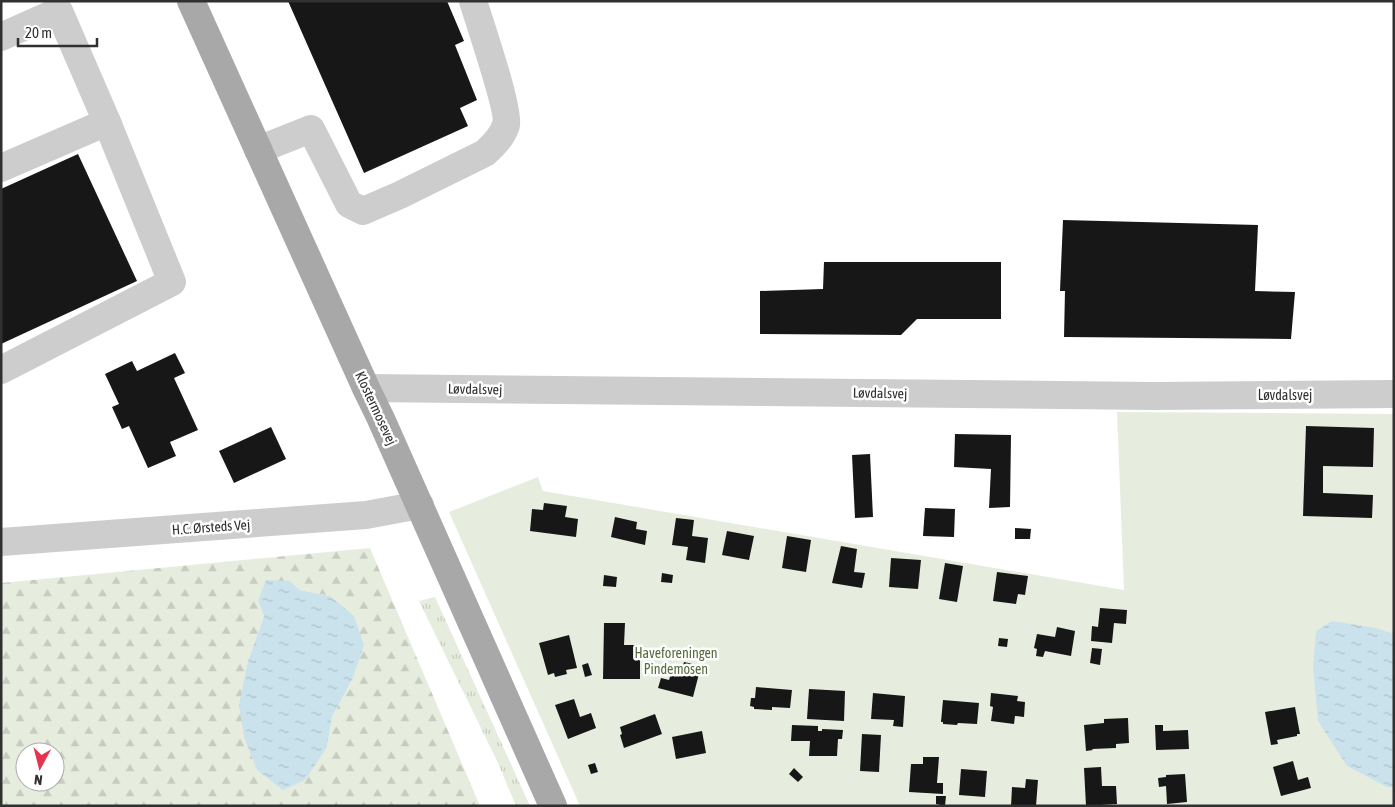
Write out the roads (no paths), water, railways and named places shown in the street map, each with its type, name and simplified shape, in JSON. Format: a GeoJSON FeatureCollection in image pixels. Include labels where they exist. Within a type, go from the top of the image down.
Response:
{"type":"FeatureCollection","features":[{"type":"Feature","properties":{"kind":"main road","name":"Klostermosevej"},"geometry":{"type":"LineString","coordinates":[[192,5],[554,806]]}},
{"type":"Feature","properties":{"kind":"street"},"geometry":{"type":"LineString","coordinates":[[258,150],[311,129],[349,204],[363,211],[485,153],[497,143],[507,124],[500,90],[473,1]]}},
{"type":"Feature","properties":{"kind":"street"},"geometry":{"type":"LineString","coordinates":[[1,37],[56,6],[107,122],[172,282],[1,370]]}},
{"type":"Feature","properties":{"kind":"street"},"geometry":{"type":"LineString","coordinates":[[1,168],[107,122]]}},
{"type":"Feature","properties":{"kind":"street","name":"Løvdalsvej"},"geometry":{"type":"LineString","coordinates":[[366,388],[1144,396],[1394,394]]}},
{"type":"Feature","properties":{"kind":"street","name":"H.C. Ørsteds Vej"},"geometry":{"type":"LineString","coordinates":[[1,542],[366,515],[420,506]]}},
{"type":"Feature","properties":{"kind":"water"},"geometry":{"type":"Polygon","coordinates":[[[266,580],[290,581],[300,590],[330,596],[354,616],[364,645],[352,680],[332,717],[327,747],[305,780],[283,790],[257,770],[244,737],[239,705],[248,661],[264,616],[258,601],[266,580]]]}},
{"type":"Feature","properties":{"kind":"water"},"geometry":{"type":"Polygon","coordinates":[[[1332,621],[1376,628],[1394,634],[1394,787],[1387,787],[1347,766],[1318,721],[1313,668],[1316,631],[1332,621]]]}},
{"type":"Feature","properties":{"kind":"park label","name":"Haveforeningen Pindemosen"},"geometry":{"type":"Point","coordinates":[676,662]}}]}
